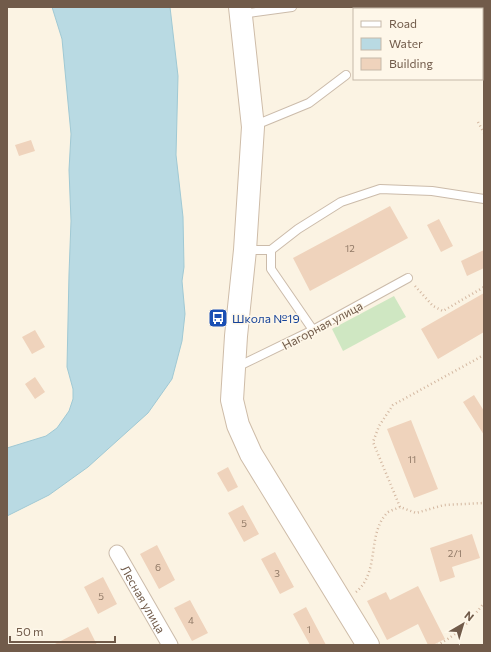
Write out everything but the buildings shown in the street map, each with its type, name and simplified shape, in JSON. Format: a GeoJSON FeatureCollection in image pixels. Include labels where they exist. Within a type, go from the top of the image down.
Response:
{"type":"FeatureCollection","features":[{"type":"Feature","properties":{"kind":"street"},"geometry":{"type":"LineString","coordinates":[[240,11],[253,127],[245,250],[232,400],[238,425],[250,454],[368,645]]}},
{"type":"Feature","properties":{"kind":"street","name":"Лесная улица"},"geometry":{"type":"LineString","coordinates":[[117,553],[170,645]]}},
{"type":"Feature","properties":{"kind":"lane"},"geometry":{"type":"LineString","coordinates":[[240,11],[292,7]]}},
{"type":"Feature","properties":{"kind":"lane"},"geometry":{"type":"LineString","coordinates":[[253,127],[309,103],[346,75]]}},
{"type":"Feature","properties":{"kind":"lane"},"geometry":{"type":"LineString","coordinates":[[245,250],[271,250],[298,228],[341,202],[380,189],[432,191],[484,199]]}},
{"type":"Feature","properties":{"kind":"lane"},"geometry":{"type":"LineString","coordinates":[[271,250],[271,269],[313,330]]}},
{"type":"Feature","properties":{"kind":"lane","name":"Нагорная улица"},"geometry":{"type":"LineString","coordinates":[[234,368],[313,330],[408,278]]}},
{"type":"Feature","properties":{"kind":"path"},"geometry":{"type":"LineString","coordinates":[[478,122],[484,133]]}},
{"type":"Feature","properties":{"kind":"path"},"geometry":{"type":"LineString","coordinates":[[408,278],[433,306],[443,310],[484,287]]}},
{"type":"Feature","properties":{"kind":"path"},"geometry":{"type":"LineString","coordinates":[[400,507],[373,442],[379,426],[393,405],[484,356]]}},
{"type":"Feature","properties":{"kind":"path"},"geometry":{"type":"LineString","coordinates":[[342,604],[360,589],[370,573],[379,527],[386,513],[400,507],[416,512],[444,505],[484,503]]}},
{"type":"Feature","properties":{"kind":"path"},"geometry":{"type":"LineString","coordinates":[[437,645],[454,637],[466,626],[484,603]]}},
{"type":"Feature","properties":{"kind":"green space"},"geometry":{"type":"Polygon","coordinates":[[[394,296],[406,317],[343,351],[332,329],[394,296]]]}},
{"type":"Feature","properties":{"kind":"water"},"geometry":{"type":"Polygon","coordinates":[[[52,7],[170,7],[178,76],[176,155],[183,217],[184,267],[182,281],[185,314],[182,341],[172,379],[148,413],[88,467],[49,495],[7,516],[7,448],[46,436],[57,428],[69,411],[73,399],[73,389],[67,367],[71,221],[69,170],[71,134],[62,39],[52,7]]]}},
{"type":"Feature","properties":{"kind":"place","name":"Школа №19"},"geometry":{"type":"Point","coordinates":[218,318]}}]}
